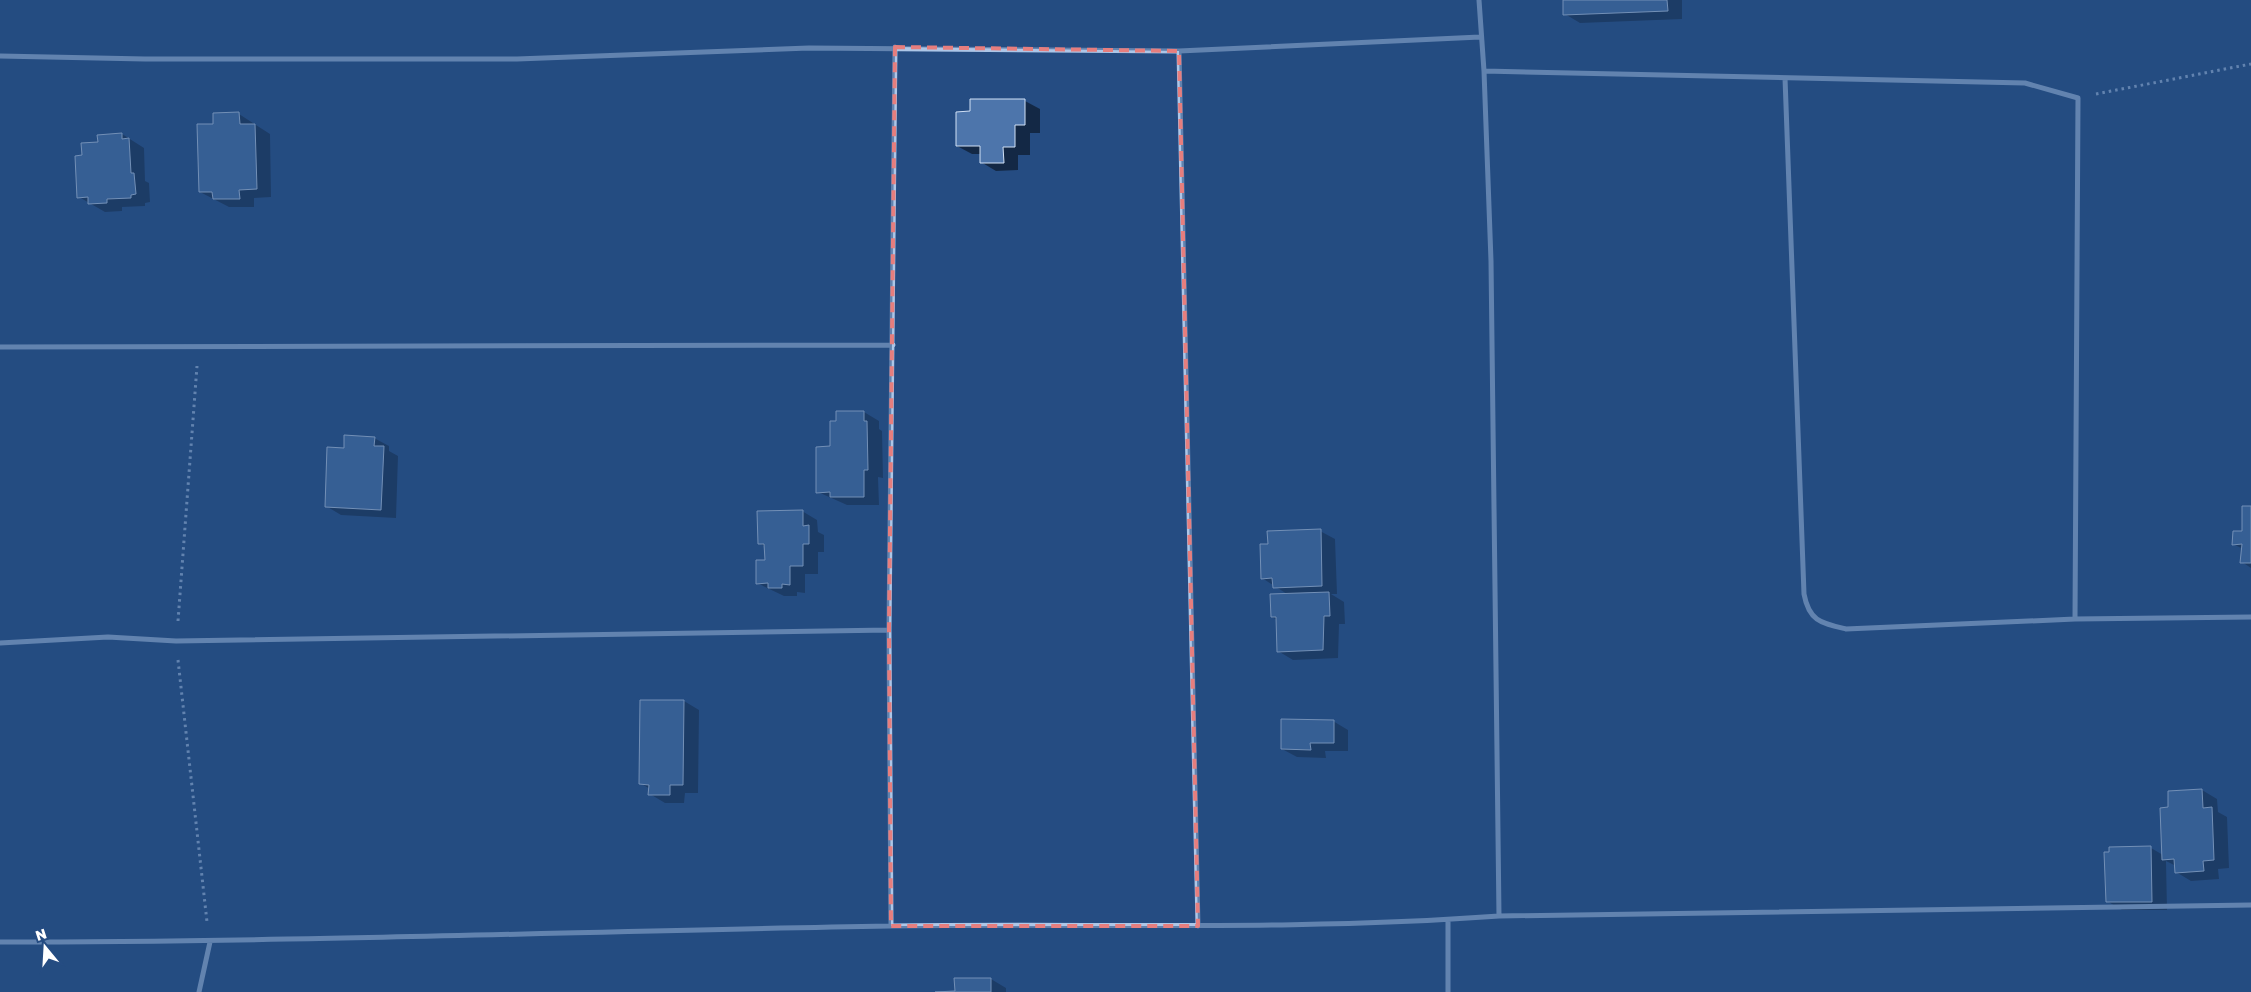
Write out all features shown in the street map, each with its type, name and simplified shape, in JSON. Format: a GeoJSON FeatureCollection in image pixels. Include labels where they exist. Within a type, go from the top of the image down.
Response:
{"type":"FeatureCollection","features":[{"type":"Feature","properties":{"kind":"street"},"geometry":{"type":"LineString","coordinates":[[1479,0],[1480,37],[1484,71],[1491,260],[1499,916]]}},
{"type":"Feature","properties":{"kind":"street"},"geometry":{"type":"LineString","coordinates":[[0,56],[145,59],[517,59],[694,50],[896,47],[1179,51],[1480,37]]}},
{"type":"Feature","properties":{"kind":"street"},"geometry":{"type":"LineString","coordinates":[[891,926],[889,630],[896,47]]}},
{"type":"Feature","properties":{"kind":"street"},"geometry":{"type":"LineString","coordinates":[[1179,51],[1198,926]]}},
{"type":"Feature","properties":{"kind":"street"},"geometry":{"type":"LineString","coordinates":[[1484,71],[2025,83],[2078,98],[2075,619]]}},
{"type":"Feature","properties":{"kind":"street"},"geometry":{"type":"LineString","coordinates":[[1785,78],[1804,594],[1806,607],[1812,616],[1826,624],[1846,629],[2075,619],[2251,617]]}},
{"type":"Feature","properties":{"kind":"street"},"geometry":{"type":"LineString","coordinates":[[0,347],[893,345]]}},
{"type":"Feature","properties":{"kind":"street"},"geometry":{"type":"LineString","coordinates":[[0,643],[108,637],[176,641],[889,630]]}},
{"type":"Feature","properties":{"kind":"street"},"geometry":{"type":"LineString","coordinates":[[0,942],[210,942],[891,926],[1198,926],[1448,920],[1499,916],[2251,905]]}},
{"type":"Feature","properties":{"kind":"street"},"geometry":{"type":"LineString","coordinates":[[1448,920],[1448,992]]}},
{"type":"Feature","properties":{"kind":"street"},"geometry":{"type":"LineString","coordinates":[[199,992],[210,942]]}},
{"type":"Feature","properties":{"kind":"path"},"geometry":{"type":"LineString","coordinates":[[2078,98],[2251,64]]}},
{"type":"Feature","properties":{"kind":"highlighted area"},"geometry":{"type":"Polygon","coordinates":[[[895,47],[1179,51],[1198,926],[891,926],[889,630],[895,47]]]}},
{"type":"Feature","properties":{"kind":"building"},"geometry":{"type":"Polygon","coordinates":[[[1563,0],[1667,0],[1668,11],[1563,15],[1563,0]]]}},
{"type":"Feature","properties":{"kind":"building"},"geometry":{"type":"Polygon","coordinates":[[[970,99],[1025,99],[1025,125],[1015,125],[1015,147],[1003,147],[1004,163],[980,163],[980,146],[956,146],[956,112],[970,111],[970,99]]]}},
{"type":"Feature","properties":{"kind":"building"},"geometry":{"type":"Polygon","coordinates":[[[239,112],[240,124],[255,124],[257,189],[239,190],[240,199],[213,199],[212,192],[199,192],[197,124],[213,124],[213,113],[239,112]]]}},
{"type":"Feature","properties":{"kind":"building"},"geometry":{"type":"Polygon","coordinates":[[[122,133],[122,139],[129,138],[131,173],[134,173],[136,194],[131,195],[131,198],[107,199],[107,203],[88,204],[88,197],[77,198],[75,156],[82,155],[81,143],[98,142],[97,135],[122,133]]]}},
{"type":"Feature","properties":{"kind":"building"},"geometry":{"type":"Polygon","coordinates":[[[836,411],[864,411],[864,421],[867,421],[868,470],[864,470],[864,497],[830,497],[830,492],[816,493],[816,447],[830,446],[830,421],[836,421],[836,411]]]}},
{"type":"Feature","properties":{"kind":"building"},"geometry":{"type":"Polygon","coordinates":[[[344,435],[375,437],[374,446],[384,446],[381,510],[325,507],[327,447],[344,448],[344,435]]]}},
{"type":"Feature","properties":{"kind":"building"},"geometry":{"type":"Polygon","coordinates":[[[2242,506],[2251,506],[2251,563],[2240,563],[2242,544],[2232,545],[2233,531],[2242,531],[2242,506]]]}},
{"type":"Feature","properties":{"kind":"building"},"geometry":{"type":"Polygon","coordinates":[[[803,510],[803,526],[809,525],[809,544],[803,544],[803,566],[790,566],[790,585],[782,584],[782,588],[768,588],[768,583],[756,584],[756,560],[765,560],[764,544],[758,544],[757,511],[803,510]]]}},
{"type":"Feature","properties":{"kind":"building"},"geometry":{"type":"Polygon","coordinates":[[[1321,529],[1322,586],[1273,588],[1272,578],[1261,579],[1260,544],[1268,544],[1267,531],[1321,529]]]}},
{"type":"Feature","properties":{"kind":"building"},"geometry":{"type":"Polygon","coordinates":[[[1329,592],[1330,616],[1324,616],[1323,650],[1277,652],[1276,617],[1271,617],[1270,594],[1329,592]]]}},
{"type":"Feature","properties":{"kind":"building"},"geometry":{"type":"Polygon","coordinates":[[[640,700],[684,700],[683,785],[670,785],[670,795],[648,795],[649,785],[639,784],[640,700]]]}},
{"type":"Feature","properties":{"kind":"building"},"geometry":{"type":"Polygon","coordinates":[[[1281,719],[1334,720],[1334,743],[1310,743],[1311,750],[1281,749],[1281,719]]]}},
{"type":"Feature","properties":{"kind":"building"},"geometry":{"type":"Polygon","coordinates":[[[2202,789],[2203,808],[2212,807],[2214,860],[2203,861],[2204,871],[2175,873],[2174,859],[2162,860],[2160,808],[2168,807],[2168,791],[2202,789]]]}},
{"type":"Feature","properties":{"kind":"building"},"geometry":{"type":"Polygon","coordinates":[[[2151,846],[2152,902],[2106,902],[2104,852],[2109,852],[2109,847],[2151,846]]]}},
{"type":"Feature","properties":{"kind":"building"},"geometry":{"type":"Polygon","coordinates":[[[954,978],[991,978],[991,992],[935,992],[955,991],[954,978]]]}}]}
